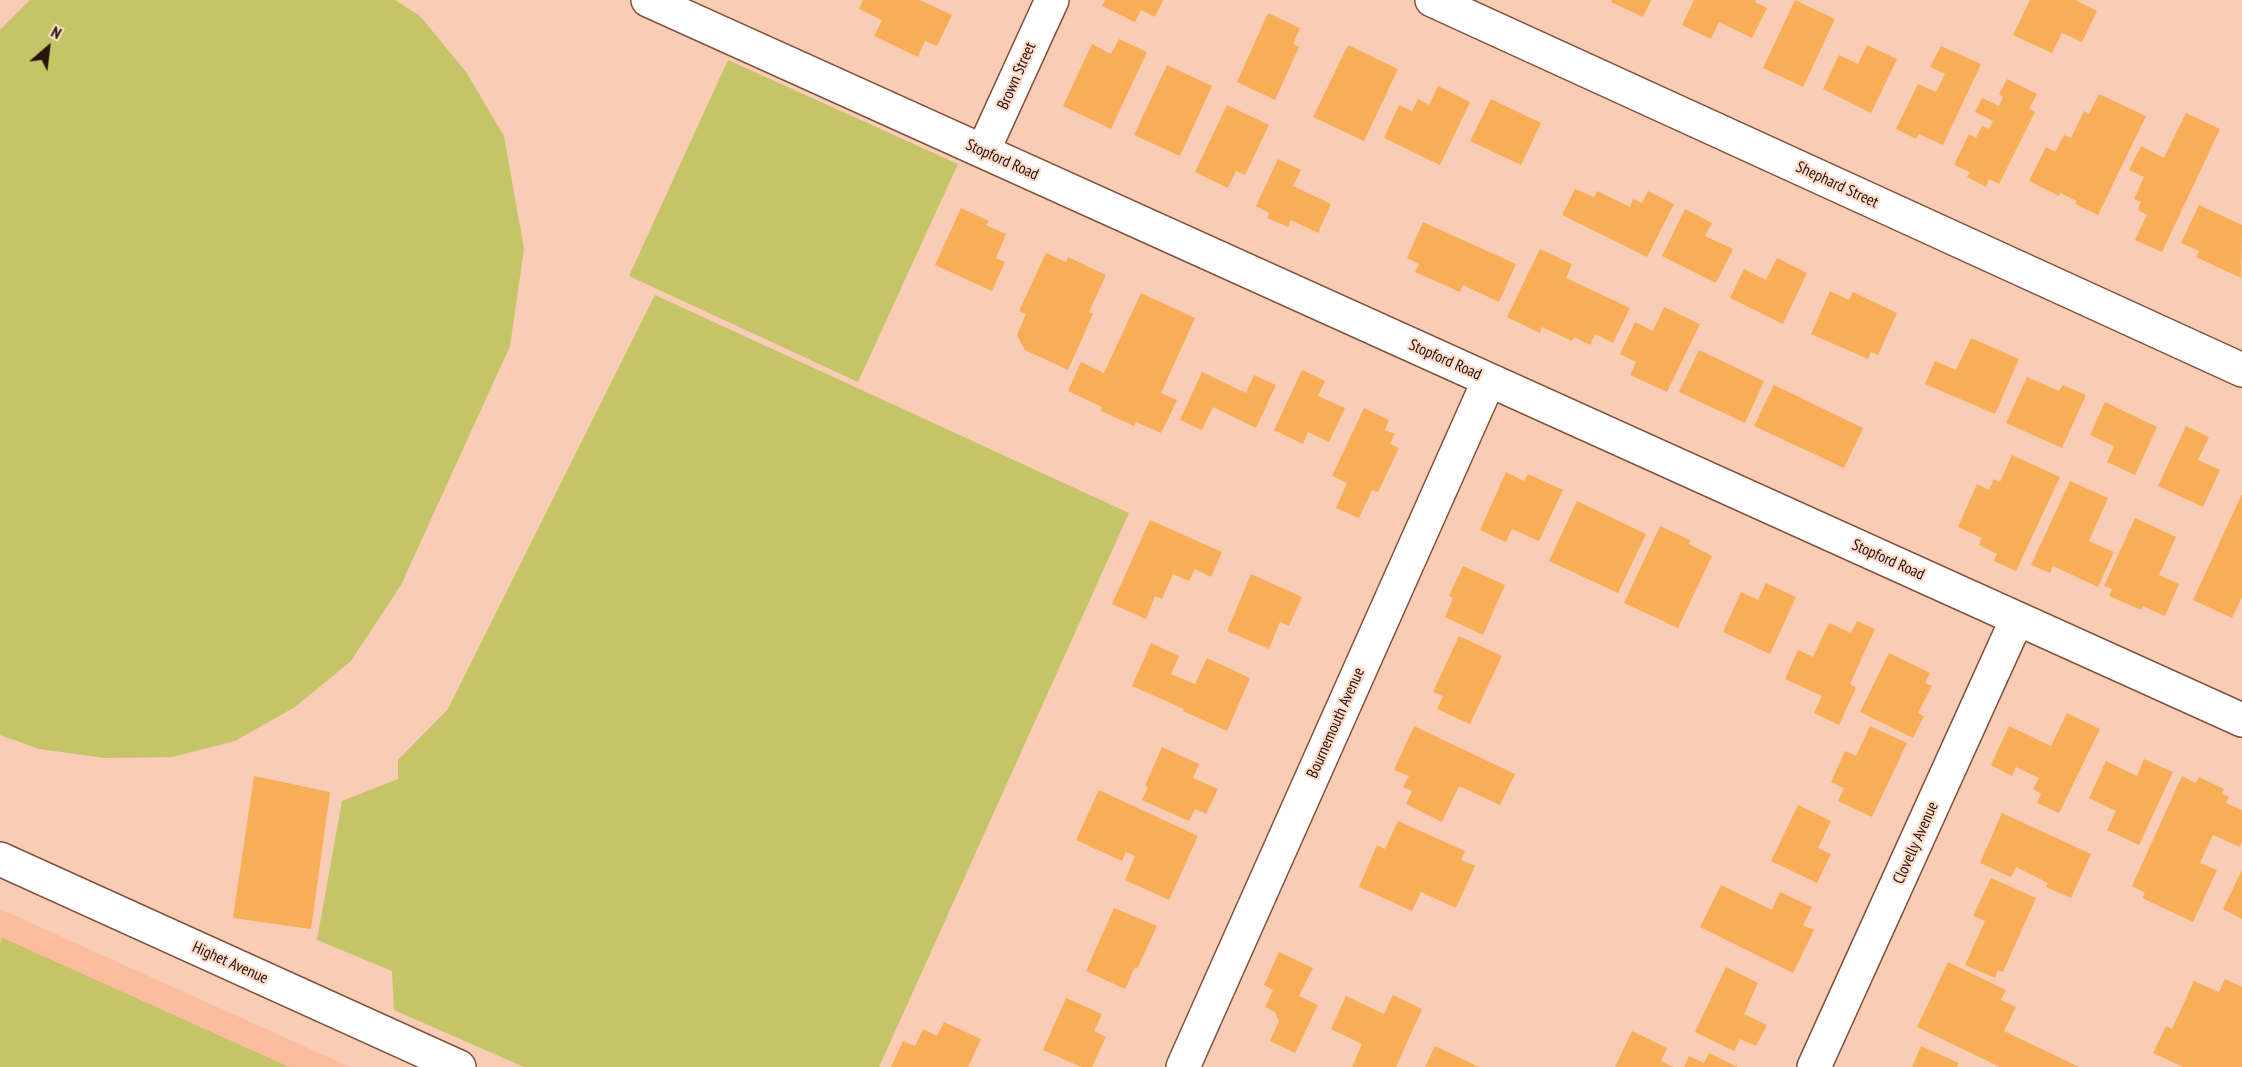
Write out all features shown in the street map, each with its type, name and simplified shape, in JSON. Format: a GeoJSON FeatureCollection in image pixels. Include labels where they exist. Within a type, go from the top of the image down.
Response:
{"type":"FeatureCollection","features":[{"type":"Feature","properties":{"kind":"street","name":"Stopford Road"},"geometry":{"type":"LineString","coordinates":[[648,0],[2242,720]]}},
{"type":"Feature","properties":{"kind":"street","name":"Brown Street"},"geometry":{"type":"LineString","coordinates":[[983,151],[1052,0]]}},
{"type":"Feature","properties":{"kind":"street","name":"Shephard Street"},"geometry":{"type":"LineString","coordinates":[[1432,0],[2242,370]]}},
{"type":"Feature","properties":{"kind":"street","name":"Bournemouth Avenue"},"geometry":{"type":"LineString","coordinates":[[1183,1067],[1489,380]]}},
{"type":"Feature","properties":{"kind":"street","name":"Clovelly Avenue"},"geometry":{"type":"LineString","coordinates":[[1814,1067],[2017,619]]}},
{"type":"Feature","properties":{"kind":"street","name":"Highet Avenue"},"geometry":{"type":"LineString","coordinates":[[0,859],[459,1067]]}},
{"type":"Feature","properties":{"kind":"shaded area"},"geometry":{"type":"Polygon","coordinates":[[[30,0],[395,0],[420,16],[466,72],[504,136],[524,249],[510,346],[401,585],[351,661],[295,707],[235,741],[172,757],[105,758],[39,749],[0,735],[0,30],[30,0]]]}},
{"type":"Feature","properties":{"kind":"shaded area"},"geometry":{"type":"Polygon","coordinates":[[[728,60],[958,164],[858,382],[629,276],[728,60]]]}},
{"type":"Feature","properties":{"kind":"shaded area"},"geometry":{"type":"Polygon","coordinates":[[[655,295],[1129,513],[879,1067],[524,1067],[394,1010],[392,971],[317,940],[342,801],[398,779],[398,760],[448,709],[655,295]]]}},
{"type":"Feature","properties":{"kind":"shaded area"},"geometry":{"type":"Polygon","coordinates":[[[0,909],[350,1067],[0,1067],[0,909]]]}},
{"type":"Feature","properties":{"kind":"shaded area"},"geometry":{"type":"Polygon","coordinates":[[[3,938],[289,1067],[0,1067],[0,944],[3,938]]]}},
{"type":"Feature","properties":{"kind":"building"},"geometry":{"type":"Polygon","coordinates":[[[863,0],[920,0],[952,15],[937,46],[925,41],[918,57],[874,36],[882,20],[859,9],[863,0]]]}},
{"type":"Feature","properties":{"kind":"building"},"geometry":{"type":"Polygon","coordinates":[[[1105,0],[1163,0],[1155,17],[1141,10],[1135,22],[1102,6],[1105,0]]]}},
{"type":"Feature","properties":{"kind":"building"},"geometry":{"type":"Polygon","coordinates":[[[1612,0],[1651,0],[1643,17],[1611,2],[1612,0]]]}},
{"type":"Feature","properties":{"kind":"building"},"geometry":{"type":"Polygon","coordinates":[[[1694,0],[1756,0],[1755,2],[1767,8],[1752,38],[1719,22],[1711,39],[1682,25],[1694,0]]]}},
{"type":"Feature","properties":{"kind":"building"},"geometry":{"type":"Polygon","coordinates":[[[1795,0],[1835,19],[1803,87],[1763,68],[1795,0]]]}},
{"type":"Feature","properties":{"kind":"building"},"geometry":{"type":"Polygon","coordinates":[[[2030,0],[2075,0],[2097,11],[2082,42],[2062,33],[2052,53],[2013,35],[2030,0]]]}},
{"type":"Feature","properties":{"kind":"building"},"geometry":{"type":"Polygon","coordinates":[[[1268,13],[1300,28],[1293,44],[1299,47],[1275,100],[1237,82],[1268,13]]]}},
{"type":"Feature","properties":{"kind":"building"},"geometry":{"type":"Polygon","coordinates":[[[1119,39],[1147,52],[1111,129],[1063,106],[1092,44],[1111,54],[1119,39]]]}},
{"type":"Feature","properties":{"kind":"building"},"geometry":{"type":"Polygon","coordinates":[[[1348,45],[1398,69],[1364,141],[1313,117],[1348,45]]]}},
{"type":"Feature","properties":{"kind":"building"},"geometry":{"type":"Polygon","coordinates":[[[1867,45],[1897,59],[1871,113],[1823,89],[1839,55],[1858,64],[1867,45]]]}},
{"type":"Feature","properties":{"kind":"building"},"geometry":{"type":"Polygon","coordinates":[[[1941,46],[1981,64],[1943,145],[1919,134],[1916,139],[1896,129],[1918,84],[1936,92],[1945,74],[1930,67],[1941,46]]]}},
{"type":"Feature","properties":{"kind":"building"},"geometry":{"type":"Polygon","coordinates":[[[1167,65],[1212,86],[1180,156],[1134,135],[1167,65]]]}},
{"type":"Feature","properties":{"kind":"building"},"geometry":{"type":"Polygon","coordinates":[[[2007,79],[2037,94],[2029,109],[2035,112],[1999,184],[1989,179],[1986,187],[1967,177],[1970,172],[1954,165],[1969,134],[1976,138],[1982,126],[1989,129],[1993,121],[1975,112],[1982,98],[1999,106],[2003,97],[1999,94],[2007,79]]]}},
{"type":"Feature","properties":{"kind":"building"},"geometry":{"type":"Polygon","coordinates":[[[1438,86],[1470,102],[1440,165],[1384,138],[1399,105],[1412,111],[1418,99],[1429,105],[1438,86]]]}},
{"type":"Feature","properties":{"kind":"building"},"geometry":{"type":"Polygon","coordinates":[[[2099,94],[2146,116],[2098,215],[2075,204],[2077,201],[2060,193],[2059,196],[2029,181],[2046,147],[2055,152],[2064,135],[2071,138],[2084,111],[2089,114],[2099,94]]]}},
{"type":"Feature","properties":{"kind":"building"},"geometry":{"type":"Polygon","coordinates":[[[1491,99],[1541,123],[1521,165],[1470,141],[1491,99]]]}},
{"type":"Feature","properties":{"kind":"building"},"geometry":{"type":"Polygon","coordinates":[[[1227,105],[1269,125],[1245,175],[1236,171],[1228,188],[1195,172],[1227,105]]]}},
{"type":"Feature","properties":{"kind":"building"},"geometry":{"type":"Polygon","coordinates":[[[2186,113],[2220,129],[2162,252],[2135,240],[2147,215],[2138,210],[2141,202],[2134,199],[2144,177],[2129,170],[2141,146],[2164,158],[2186,113]]]}},
{"type":"Feature","properties":{"kind":"building"},"geometry":{"type":"Polygon","coordinates":[[[1278,159],[1301,170],[1293,186],[1331,204],[1318,233],[1291,220],[1288,227],[1267,218],[1269,213],[1256,206],[1278,159]]]}},
{"type":"Feature","properties":{"kind":"building"},"geometry":{"type":"Polygon","coordinates":[[[1575,189],[1594,197],[1597,191],[1630,207],[1633,199],[1642,203],[1648,191],[1674,204],[1647,257],[1562,215],[1575,189]]]}},
{"type":"Feature","properties":{"kind":"building"},"geometry":{"type":"Polygon","coordinates":[[[2199,205],[2242,225],[2241,278],[2196,257],[2199,251],[2181,243],[2199,205]]]}},
{"type":"Feature","properties":{"kind":"building"},"geometry":{"type":"Polygon","coordinates":[[[961,208],[989,221],[986,225],[1006,234],[996,258],[1005,262],[992,291],[935,265],[961,208]]]}},
{"type":"Feature","properties":{"kind":"building"},"geometry":{"type":"Polygon","coordinates":[[[1685,209],[1712,223],[1705,236],[1733,249],[1716,283],[1662,256],[1685,209]]]}},
{"type":"Feature","properties":{"kind":"building"},"geometry":{"type":"Polygon","coordinates":[[[1423,222],[1516,264],[1499,302],[1463,285],[1460,292],[1415,272],[1419,264],[1407,258],[1423,222]]]}},
{"type":"Feature","properties":{"kind":"building"},"geometry":{"type":"Polygon","coordinates":[[[1540,249],[1572,264],[1566,278],[1630,308],[1613,343],[1595,334],[1590,345],[1574,337],[1572,341],[1542,327],[1540,333],[1507,317],[1540,249]]]}},
{"type":"Feature","properties":{"kind":"building"},"geometry":{"type":"Polygon","coordinates":[[[1046,253],[1066,262],[1068,257],[1106,275],[1089,312],[1093,314],[1068,370],[1025,350],[1017,335],[1026,314],[1019,311],[1046,253]]]}},
{"type":"Feature","properties":{"kind":"building"},"geometry":{"type":"Polygon","coordinates":[[[1777,258],[1807,273],[1783,324],[1730,298],[1744,269],[1766,280],[1777,258]]]}},
{"type":"Feature","properties":{"kind":"building"},"geometry":{"type":"Polygon","coordinates":[[[1830,291],[1849,300],[1853,292],[1897,313],[1878,355],[1871,352],[1868,359],[1811,334],[1830,291]]]}},
{"type":"Feature","properties":{"kind":"building"},"geometry":{"type":"Polygon","coordinates":[[[1141,293],[1195,318],[1161,393],[1177,400],[1161,433],[1136,422],[1134,426],[1101,411],[1102,407],[1068,391],[1081,362],[1104,373],[1141,293]]]}},
{"type":"Feature","properties":{"kind":"building"},"geometry":{"type":"Polygon","coordinates":[[[1664,307],[1700,324],[1667,392],[1630,375],[1636,362],[1620,354],[1635,322],[1653,331],[1664,307]]]}},
{"type":"Feature","properties":{"kind":"building"},"geometry":{"type":"Polygon","coordinates":[[[1971,338],[2019,359],[1995,414],[1925,384],[1935,361],[1956,370],[1971,338]]]}},
{"type":"Feature","properties":{"kind":"building"},"geometry":{"type":"Polygon","coordinates":[[[1699,350],[1764,381],[1745,423],[1679,392],[1699,350]]]}},
{"type":"Feature","properties":{"kind":"building"},"geometry":{"type":"Polygon","coordinates":[[[1302,370],[1325,381],[1318,396],[1345,408],[1329,442],[1308,432],[1303,444],[1274,430],[1302,370]]]}},
{"type":"Feature","properties":{"kind":"building"},"geometry":{"type":"Polygon","coordinates":[[[1202,372],[1246,393],[1254,375],[1276,385],[1256,428],[1213,407],[1202,430],[1180,420],[1202,372]]]}},
{"type":"Feature","properties":{"kind":"building"},"geometry":{"type":"Polygon","coordinates":[[[2027,377],[2059,391],[2063,385],[2086,395],[2062,448],[2006,423],[2027,377]]]}},
{"type":"Feature","properties":{"kind":"building"},"geometry":{"type":"Polygon","coordinates":[[[1774,385],[1863,428],[1844,468],[1754,426],[1774,385]]]}},
{"type":"Feature","properties":{"kind":"building"},"geometry":{"type":"Polygon","coordinates":[[[2105,402],[2157,427],[2135,475],[2107,462],[2114,446],[2090,435],[2105,402]]]}},
{"type":"Feature","properties":{"kind":"building"},"geometry":{"type":"Polygon","coordinates":[[[1364,408],[1389,420],[1385,430],[1395,434],[1390,444],[1399,448],[1378,492],[1372,490],[1359,518],[1336,508],[1347,483],[1332,476],[1364,408]]]}},
{"type":"Feature","properties":{"kind":"building"},"geometry":{"type":"Polygon","coordinates":[[[2186,426],[2209,437],[2198,460],[2220,470],[2203,507],[2158,486],[2186,426]]]}},
{"type":"Feature","properties":{"kind":"building"},"geometry":{"type":"Polygon","coordinates":[[[2012,455],[2060,477],[2016,571],[1994,561],[1997,554],[1979,545],[1982,538],[1958,527],[1977,484],[1989,490],[1994,479],[2000,482],[2012,455]]]}},
{"type":"Feature","properties":{"kind":"building"},"geometry":{"type":"Polygon","coordinates":[[[1506,472],[1524,481],[1528,474],[1563,490],[1539,541],[1512,529],[1506,542],[1480,530],[1506,472]]]}},
{"type":"Feature","properties":{"kind":"building"},"geometry":{"type":"Polygon","coordinates":[[[2070,481],[2108,498],[2089,541],[2114,552],[2098,587],[2053,566],[2050,573],[2031,565],[2070,481]]]}},
{"type":"Feature","properties":{"kind":"building"},"geometry":{"type":"Polygon","coordinates":[[[2242,494],[2242,597],[2232,618],[2193,600],[2242,494]]]}},
{"type":"Feature","properties":{"kind":"building"},"geometry":{"type":"Polygon","coordinates":[[[1577,501],[1646,534],[1618,593],[1549,561],[1577,501]]]}},
{"type":"Feature","properties":{"kind":"building"},"geometry":{"type":"Polygon","coordinates":[[[2135,518],[2176,537],[2159,575],[2179,584],[2165,616],[2143,606],[2141,610],[2109,596],[2112,589],[2104,586],[2135,518]]]}},
{"type":"Feature","properties":{"kind":"building"},"geometry":{"type":"Polygon","coordinates":[[[1150,520],[1222,552],[1211,577],[1195,569],[1189,581],[1173,574],[1162,599],[1155,596],[1146,619],[1112,604],[1150,520]]]}},
{"type":"Feature","properties":{"kind":"building"},"geometry":{"type":"Polygon","coordinates":[[[1660,526],[1690,540],[1689,544],[1712,556],[1678,628],[1624,603],[1660,526]]]}},
{"type":"Feature","properties":{"kind":"building"},"geometry":{"type":"Polygon","coordinates":[[[1463,566],[1505,585],[1483,635],[1445,617],[1453,598],[1449,596],[1463,566]]]}},
{"type":"Feature","properties":{"kind":"building"},"geometry":{"type":"Polygon","coordinates":[[[1251,574],[1302,597],[1289,626],[1280,622],[1269,649],[1227,631],[1251,574]]]}},
{"type":"Feature","properties":{"kind":"building"},"geometry":{"type":"Polygon","coordinates":[[[1766,583],[1796,597],[1770,654],[1723,632],[1741,592],[1758,600],[1766,583]]]}},
{"type":"Feature","properties":{"kind":"building"},"geometry":{"type":"Polygon","coordinates":[[[1857,621],[1875,629],[1850,684],[1856,688],[1839,725],[1814,713],[1822,696],[1785,679],[1798,650],[1813,657],[1829,623],[1851,633],[1857,621]]]}},
{"type":"Feature","properties":{"kind":"building"},"geometry":{"type":"Polygon","coordinates":[[[1459,636],[1502,656],[1470,724],[1437,709],[1443,696],[1433,692],[1459,636]]]}},
{"type":"Feature","properties":{"kind":"building"},"geometry":{"type":"Polygon","coordinates":[[[1151,643],[1179,656],[1171,674],[1195,684],[1207,658],[1250,678],[1227,731],[1132,686],[1151,643]]]}},
{"type":"Feature","properties":{"kind":"building"},"geometry":{"type":"Polygon","coordinates":[[[1889,653],[1930,673],[1925,683],[1932,686],[1918,713],[1924,716],[1913,738],[1860,712],[1889,653]]]}},
{"type":"Feature","properties":{"kind":"building"},"geometry":{"type":"Polygon","coordinates":[[[2067,713],[2100,729],[2059,813],[2037,803],[2041,794],[2033,789],[2039,778],[2016,767],[2012,776],[1991,765],[2009,726],[2051,746],[2067,713]]]}},
{"type":"Feature","properties":{"kind":"building"},"geometry":{"type":"Polygon","coordinates":[[[1414,726],[1515,774],[1500,805],[1459,786],[1442,822],[1406,804],[1412,791],[1403,787],[1409,776],[1394,770],[1414,726]]]}},
{"type":"Feature","properties":{"kind":"building"},"geometry":{"type":"Polygon","coordinates":[[[1870,726],[1907,743],[1872,817],[1838,801],[1844,788],[1831,782],[1845,751],[1856,756],[1870,726]]]}},
{"type":"Feature","properties":{"kind":"building"},"geometry":{"type":"Polygon","coordinates":[[[1162,747],[1199,764],[1193,778],[1218,789],[1206,814],[1195,809],[1189,821],[1142,800],[1148,787],[1145,786],[1162,747]]]}},
{"type":"Feature","properties":{"kind":"building"},"geometry":{"type":"Polygon","coordinates":[[[2144,759],[2173,772],[2139,845],[2107,830],[2116,811],[2089,798],[2106,761],[2137,776],[2144,759]]]}},
{"type":"Feature","properties":{"kind":"building"},"geometry":{"type":"Polygon","coordinates":[[[254,776],[330,792],[311,929],[233,918],[254,776]]]}},
{"type":"Feature","properties":{"kind":"building"},"geometry":{"type":"Polygon","coordinates":[[[2182,776],[2196,783],[2199,777],[2224,789],[2222,794],[2229,797],[2226,803],[2242,810],[2240,847],[2213,835],[2200,863],[2217,870],[2193,922],[2142,898],[2145,893],[2132,886],[2182,776]]]}},
{"type":"Feature","properties":{"kind":"building"},"geometry":{"type":"Polygon","coordinates":[[[1099,790],[1198,836],[1169,900],[1125,880],[1135,856],[1126,852],[1122,861],[1076,840],[1099,790]]]}},
{"type":"Feature","properties":{"kind":"building"},"geometry":{"type":"Polygon","coordinates":[[[1798,805],[1831,821],[1818,848],[1831,854],[1817,883],[1771,861],[1798,805]]]}},
{"type":"Feature","properties":{"kind":"building"},"geometry":{"type":"Polygon","coordinates":[[[2002,813],[2091,854],[2071,898],[2046,887],[2048,883],[2016,867],[2011,877],[1980,863],[2002,813]]]}},
{"type":"Feature","properties":{"kind":"building"},"geometry":{"type":"Polygon","coordinates":[[[1398,821],[1465,851],[1461,860],[1475,866],[1456,908],[1421,892],[1412,911],[1359,887],[1377,845],[1385,849],[1398,821]]]}},
{"type":"Feature","properties":{"kind":"building"},"geometry":{"type":"Polygon","coordinates":[[[2242,870],[2242,919],[2223,909],[2242,870]]]}},
{"type":"Feature","properties":{"kind":"building"},"geometry":{"type":"Polygon","coordinates":[[[1991,878],[2036,898],[2003,972],[1998,970],[1995,978],[1965,965],[1985,921],[1973,916],[1991,878]]]}},
{"type":"Feature","properties":{"kind":"building"},"geometry":{"type":"Polygon","coordinates":[[[1721,885],[1772,910],[1780,892],[1812,907],[1803,925],[1814,930],[1793,973],[1700,927],[1721,885]]]}},
{"type":"Feature","properties":{"kind":"building"},"geometry":{"type":"Polygon","coordinates":[[[1114,908],[1157,926],[1125,989],[1086,971],[1114,908]]]}},
{"type":"Feature","properties":{"kind":"building"},"geometry":{"type":"Polygon","coordinates":[[[1279,952],[1313,968],[1299,996],[1318,1005],[1295,1053],[1270,1041],[1279,1021],[1275,1012],[1265,1007],[1273,990],[1264,985],[1279,952]]]}},
{"type":"Feature","properties":{"kind":"building"},"geometry":{"type":"Polygon","coordinates":[[[1948,962],[2006,990],[2001,1000],[2016,1007],[2004,1031],[2079,1067],[2000,1067],[1917,1027],[1948,962]]]}},
{"type":"Feature","properties":{"kind":"building"},"geometry":{"type":"Polygon","coordinates":[[[1726,967],[1758,983],[1744,1014],[1767,1025],[1756,1046],[1740,1039],[1734,1051],[1695,1032],[1726,967]]]}},
{"type":"Feature","properties":{"kind":"building"},"geometry":{"type":"Polygon","coordinates":[[[2225,979],[2242,987],[2242,1067],[2183,1067],[2153,1053],[2166,1026],[2172,1029],[2194,981],[2219,992],[2225,979]]]}},
{"type":"Feature","properties":{"kind":"building"},"geometry":{"type":"Polygon","coordinates":[[[1393,995],[1422,1009],[1396,1067],[1352,1067],[1362,1044],[1331,1029],[1346,996],[1384,1014],[1393,995]]]}},
{"type":"Feature","properties":{"kind":"building"},"geometry":{"type":"Polygon","coordinates":[[[1066,998],[1102,1014],[1094,1031],[1106,1037],[1092,1067],[1081,1067],[1043,1050],[1066,998]]]}},
{"type":"Feature","properties":{"kind":"building"},"geometry":{"type":"Polygon","coordinates":[[[944,1022],[981,1039],[968,1067],[891,1067],[903,1041],[915,1046],[923,1029],[937,1036],[944,1022]]]}},
{"type":"Feature","properties":{"kind":"building"},"geometry":{"type":"Polygon","coordinates":[[[1632,1031],[1667,1048],[1661,1061],[1673,1067],[1615,1067],[1632,1031]]]}},
{"type":"Feature","properties":{"kind":"building"},"geometry":{"type":"Polygon","coordinates":[[[1435,1046],[1479,1067],[1425,1067],[1435,1046]]]}},
{"type":"Feature","properties":{"kind":"building"},"geometry":{"type":"Polygon","coordinates":[[[1921,1046],[1959,1063],[1957,1067],[1912,1067],[1921,1046]]]}},
{"type":"Feature","properties":{"kind":"building"},"geometry":{"type":"Polygon","coordinates":[[[1709,1053],[1738,1067],[1684,1067],[1689,1056],[1704,1063],[1709,1053]]]}}]}
